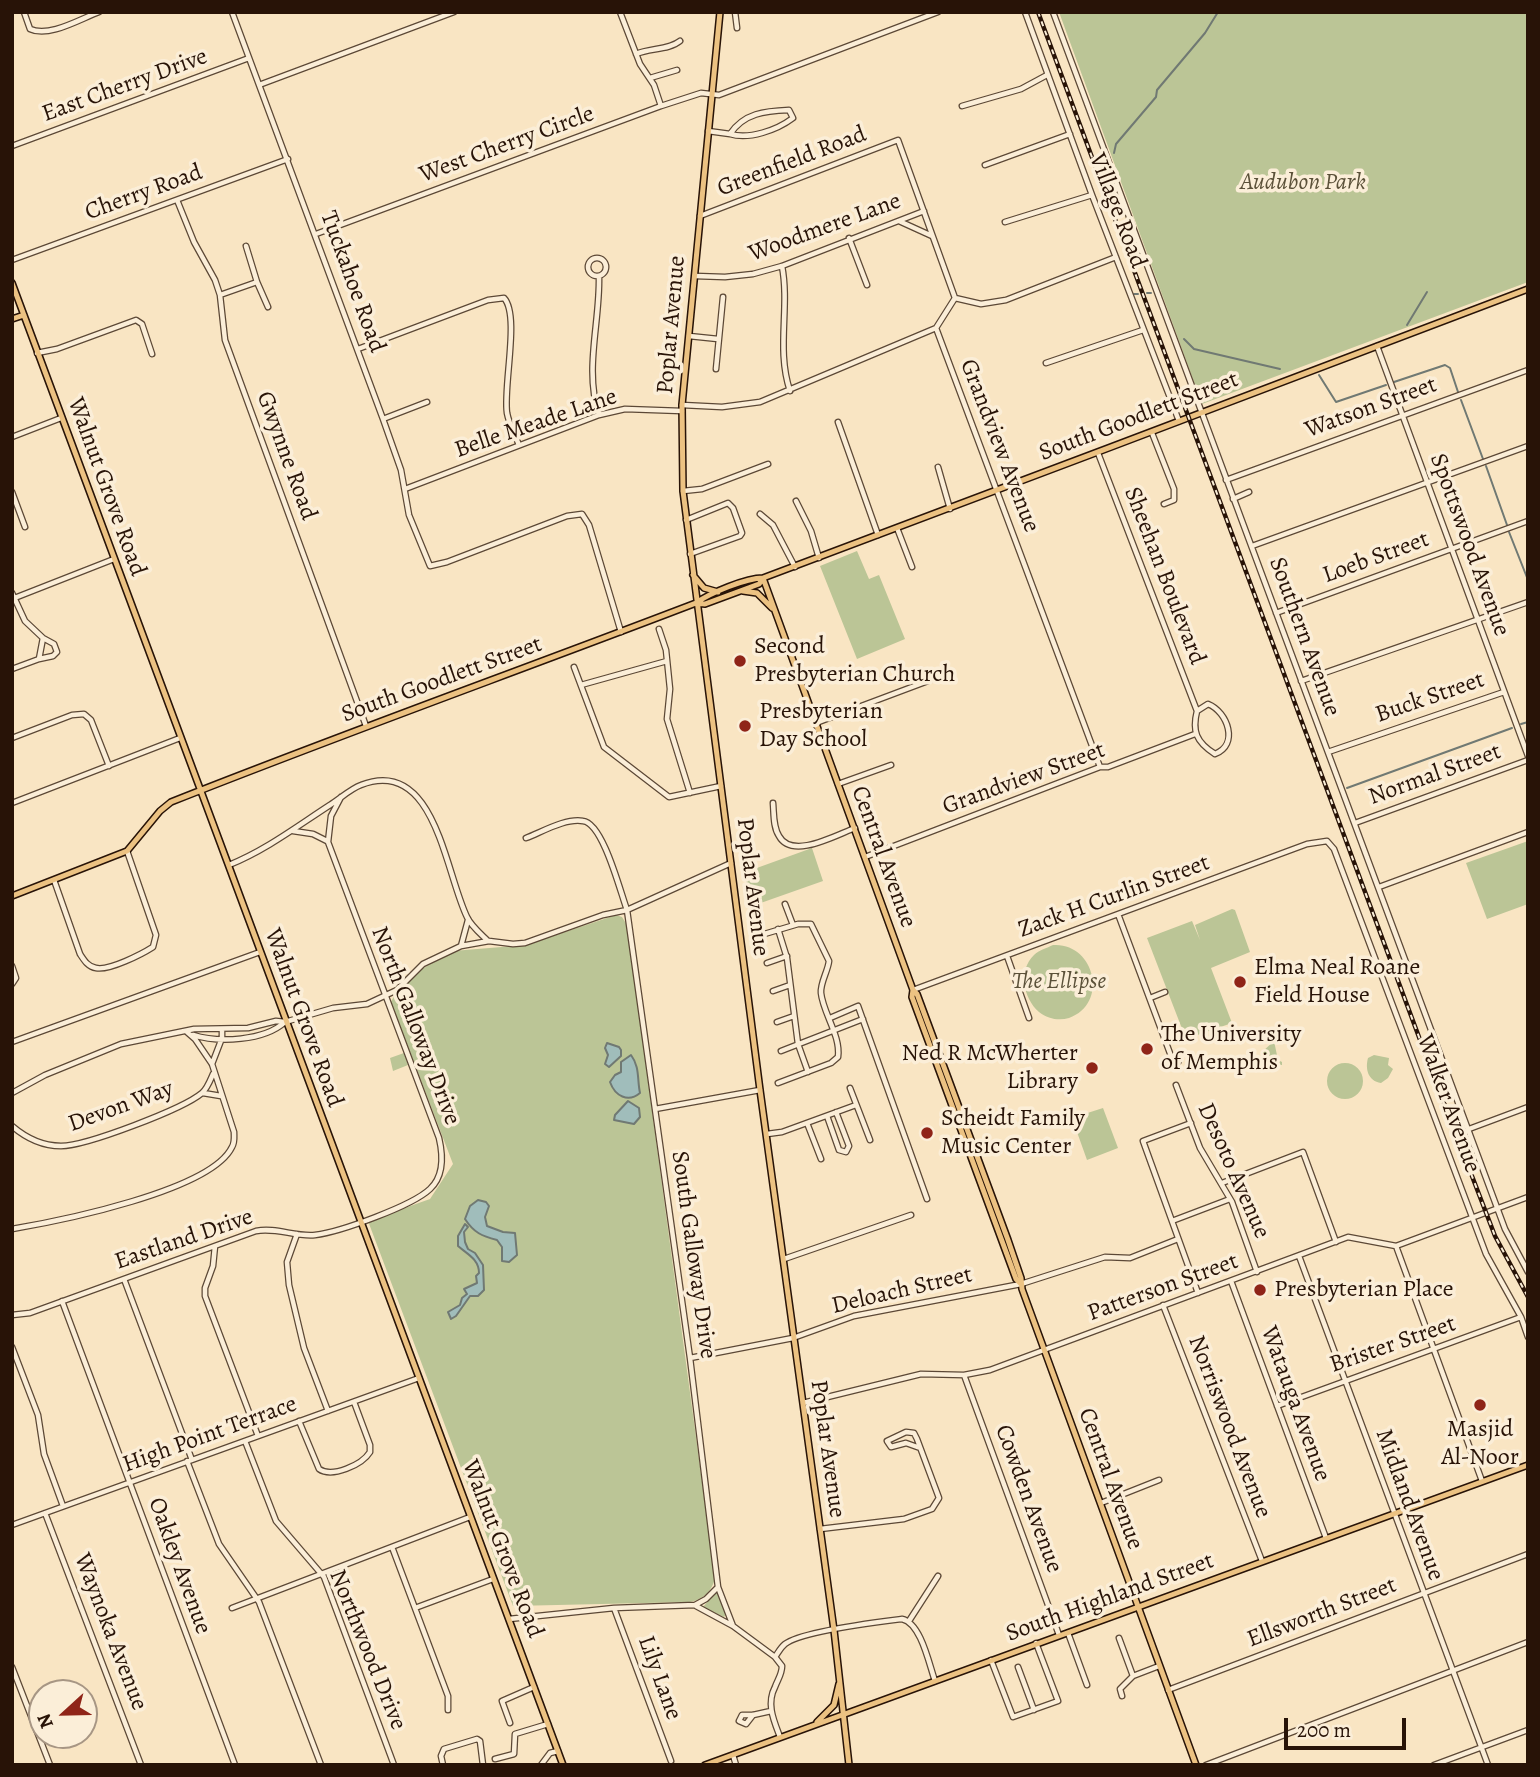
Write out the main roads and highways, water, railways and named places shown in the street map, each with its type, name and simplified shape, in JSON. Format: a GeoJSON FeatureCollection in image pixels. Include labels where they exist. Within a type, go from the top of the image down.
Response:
{"type":"FeatureCollection","features":[{"type":"Feature","properties":{"kind":"main road","name":"Poplar Avenue"},"geometry":{"type":"LineString","coordinates":[[720,12],[682,408],[682,491],[834,1630],[849,1765]]}},
{"type":"Feature","properties":{"kind":"main road","name":"Walnut Grove Road"},"geometry":{"type":"LineString","coordinates":[[12,283],[563,1765]]}},
{"type":"Feature","properties":{"kind":"main road","name":"South Goodlett Street"},"geometry":{"type":"LineString","coordinates":[[12,896],[127,851],[160,811],[172,802],[200,790],[621,632],[749,580],[763,578],[878,536],[1152,433],[1240,396],[1528,289]]}},
{"type":"Feature","properties":{"kind":"main road"},"geometry":{"type":"LineString","coordinates":[[12,319],[24,314]]}},
{"type":"Feature","properties":{"kind":"main road"},"geometry":{"type":"LineString","coordinates":[[692,573],[705,588],[718,592]]}},
{"type":"Feature","properties":{"kind":"main road","name":"South Goodlett Street"},"geometry":{"type":"LineString","coordinates":[[696,603],[705,604],[742,591],[759,584],[763,578]]}},
{"type":"Feature","properties":{"kind":"main road","name":"Central Avenue"},"geometry":{"type":"LineString","coordinates":[[763,578],[913,990],[917,994],[1008,1240],[1044,1350],[1196,1765]]}},
{"type":"Feature","properties":{"kind":"main road"},"geometry":{"type":"LineString","coordinates":[[742,591],[757,593],[777,617]]}},
{"type":"Feature","properties":{"kind":"main road","name":"South Highland Street"},"geometry":{"type":"LineString","coordinates":[[705,1765],[1528,1465]]}},
{"type":"Feature","properties":{"kind":"main road"},"geometry":{"type":"LineString","coordinates":[[811,1726],[833,1707],[840,1677]]}},
{"type":"Feature","properties":{"kind":"water"},"geometry":{"type":"Polygon","coordinates":[[[607,1043],[621,1050],[621,1056],[609,1067],[605,1064],[608,1055],[605,1048],[607,1043]]]}},
{"type":"Feature","properties":{"kind":"water"},"geometry":{"type":"Polygon","coordinates":[[[631,1055],[637,1069],[640,1093],[627,1098],[622,1097],[610,1082],[621,1072],[621,1062],[631,1055]]]}},
{"type":"Feature","properties":{"kind":"water"},"geometry":{"type":"Polygon","coordinates":[[[628,1101],[639,1108],[640,1117],[634,1124],[614,1120],[615,1115],[628,1101]]]}},
{"type":"Feature","properties":{"kind":"water"},"geometry":{"type":"Polygon","coordinates":[[[478,1200],[489,1206],[485,1217],[487,1226],[515,1233],[517,1255],[509,1262],[502,1261],[502,1247],[497,1240],[479,1233],[465,1219],[470,1206],[478,1200]]]}},
{"type":"Feature","properties":{"kind":"water"},"geometry":{"type":"Polygon","coordinates":[[[465,1224],[468,1227],[464,1232],[468,1249],[475,1253],[483,1265],[484,1290],[478,1296],[470,1296],[451,1319],[448,1312],[460,1305],[467,1294],[464,1289],[477,1283],[476,1276],[479,1273],[475,1260],[458,1246],[458,1236],[465,1224]]]}},
{"type":"Feature","properties":{"kind":"waterway"},"geometry":{"type":"LineString","coordinates":[[1114,153],[1116,144],[1156,97],[1157,90],[1205,33],[1218,12]]}},
{"type":"Feature","properties":{"kind":"waterway"},"geometry":{"type":"LineString","coordinates":[[1407,325],[1427,292]]}},
{"type":"Feature","properties":{"kind":"waterway"},"geometry":{"type":"LineString","coordinates":[[1184,339],[1194,349],[1280,369]]}},
{"type":"Feature","properties":{"kind":"waterway"},"geometry":{"type":"LineString","coordinates":[[1394,382],[1445,365],[1450,368],[1458,392]]}},
{"type":"Feature","properties":{"kind":"waterway"},"geometry":{"type":"LineString","coordinates":[[1319,375],[1336,402],[1386,385]]}},
{"type":"Feature","properties":{"kind":"waterway"},"geometry":{"type":"LineString","coordinates":[[1461,400],[1483,459]]}},
{"type":"Feature","properties":{"kind":"waterway"},"geometry":{"type":"LineString","coordinates":[[1486,466],[1507,525]]}},
{"type":"Feature","properties":{"kind":"waterway"},"geometry":{"type":"LineString","coordinates":[[1509,532],[1528,580]]}},
{"type":"Feature","properties":{"kind":"waterway"},"geometry":{"type":"LineString","coordinates":[[1521,724],[1528,722]]}},
{"type":"Feature","properties":{"kind":"waterway"},"geometry":{"type":"LineString","coordinates":[[1347,788],[1512,728]]}},
{"type":"Feature","properties":{"kind":"railway"},"geometry":{"type":"LineString","coordinates":[[1038,12],[1429,1064],[1495,1236],[1528,1297]]}},
{"type":"Feature","properties":{"kind":"place","name":"Second Presbyterian Church"},"geometry":{"type":"Point","coordinates":[740,661]}},
{"type":"Feature","properties":{"kind":"place","name":"Presbyterian Day School"},"geometry":{"type":"Point","coordinates":[745,726]}},
{"type":"Feature","properties":{"kind":"place","name":"Elma Neal Roane Field House"},"geometry":{"type":"Point","coordinates":[1240,982]}},
{"type":"Feature","properties":{"kind":"place","name":"The University of Memphis"},"geometry":{"type":"Point","coordinates":[1147,1049]}},
{"type":"Feature","properties":{"kind":"place","name":"Ned R McWherter Library"},"geometry":{"type":"Point","coordinates":[1092,1068]}},
{"type":"Feature","properties":{"kind":"place","name":"Scheidt Family Music Center"},"geometry":{"type":"Point","coordinates":[927,1133]}},
{"type":"Feature","properties":{"kind":"place","name":"Presbyterian Place"},"geometry":{"type":"Point","coordinates":[1260,1290]}},
{"type":"Feature","properties":{"kind":"place","name":"Masjid Al-Noor"},"geometry":{"type":"Point","coordinates":[1480,1405]}},
{"type":"Feature","properties":{"kind":"park label","name":"Audubon Park"},"geometry":{"type":"Point","coordinates":[1303,183]}},
{"type":"Feature","properties":{"kind":"park label","name":"The Ellipse"},"geometry":{"type":"Point","coordinates":[1059,982]}}]}
